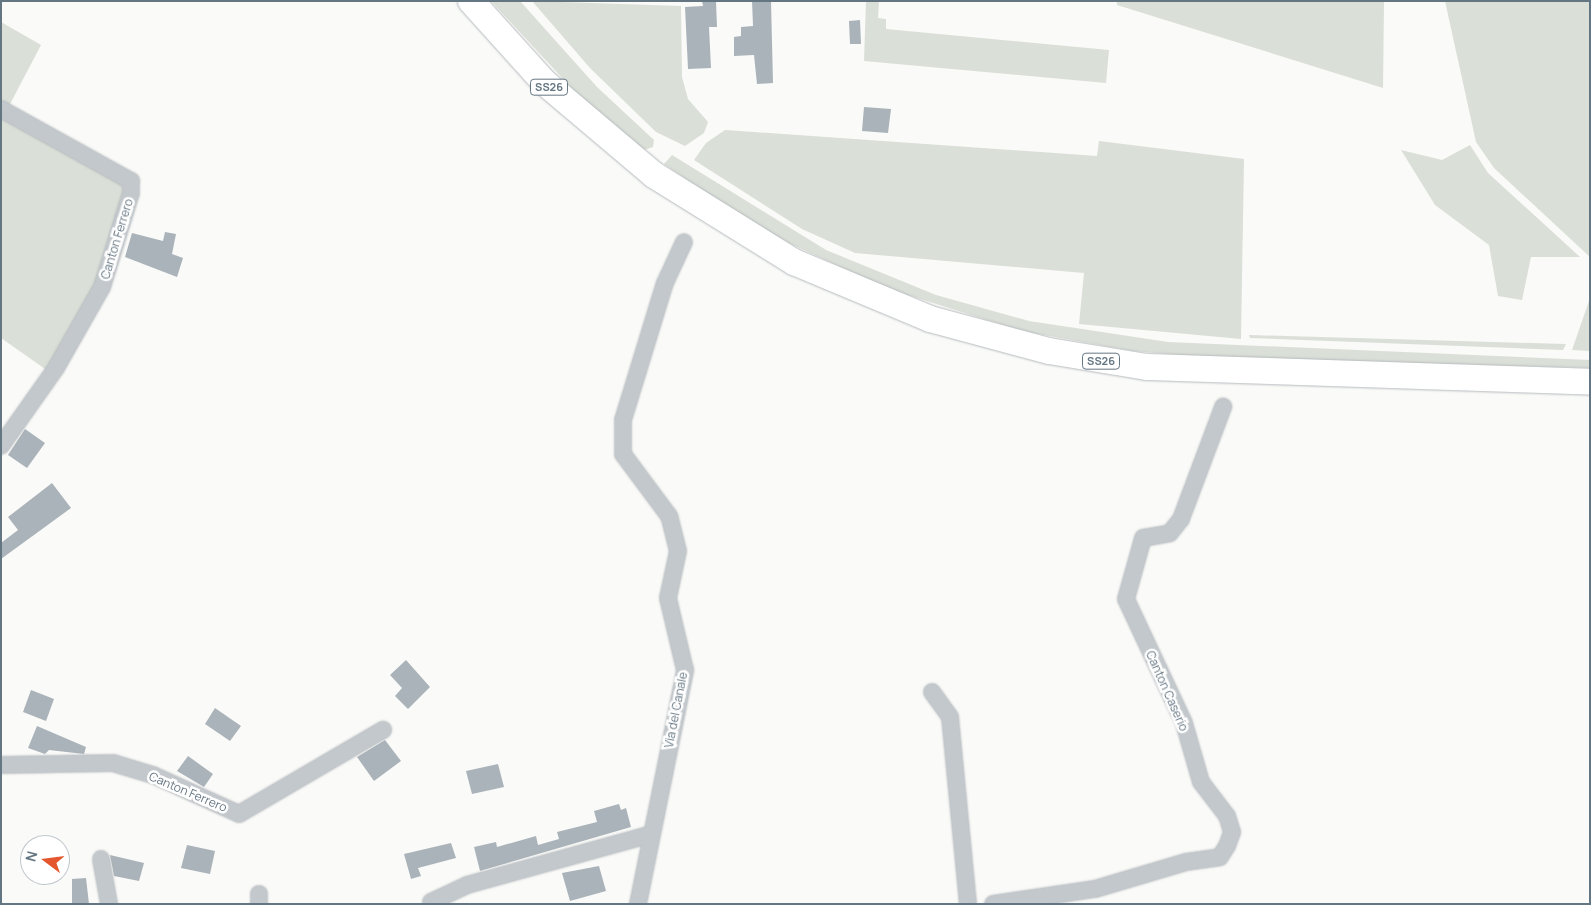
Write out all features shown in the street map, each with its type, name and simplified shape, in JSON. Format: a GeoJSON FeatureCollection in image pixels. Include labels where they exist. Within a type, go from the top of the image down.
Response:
{"type":"FeatureCollection","features":[{"type":"Feature","properties":{"kind":"main road","name":"SS26"},"geometry":{"type":"LineString","coordinates":[[471,1],[544,82],[645,170],[756,242],[846,286],[930,319],[1039,349],[1187,370],[1590,382]]}},
{"type":"Feature","properties":{"kind":"street","name":"Canton Ferrero"},"geometry":{"type":"LineString","coordinates":[[1,109],[131,180],[131,193],[102,287],[56,368],[1,446]]}},
{"type":"Feature","properties":{"kind":"street","name":"Via del Canale"},"geometry":{"type":"LineString","coordinates":[[638,904],[649,835],[685,670],[668,598],[678,551],[669,516],[623,454],[623,420],[665,283],[684,242]]}},
{"type":"Feature","properties":{"kind":"street","name":"Canton Caserio"},"geometry":{"type":"LineString","coordinates":[[993,904],[1095,889],[1186,862],[1220,857],[1227,846],[1232,832],[1227,816],[1201,782],[1184,723],[1126,599],[1143,538],[1170,533],[1181,519],[1223,407]]}},
{"type":"Feature","properties":{"kind":"street"},"geometry":{"type":"LineString","coordinates":[[932,692],[950,716],[968,904]]}},
{"type":"Feature","properties":{"kind":"street","name":"Canton Ferrero"},"geometry":{"type":"LineString","coordinates":[[1,765],[113,763],[153,775],[239,814],[383,730]]}},
{"type":"Feature","properties":{"kind":"street"},"geometry":{"type":"LineString","coordinates":[[431,902],[467,886],[649,835]]}},
{"type":"Feature","properties":{"kind":"street"},"geometry":{"type":"LineString","coordinates":[[100,859],[108,904]]}},
{"type":"Feature","properties":{"kind":"shaded area"},"geometry":{"type":"Polygon","coordinates":[[[491,1],[520,1],[597,87],[654,140],[653,147],[644,150],[578,95],[491,1]]]}},
{"type":"Feature","properties":{"kind":"shaded area"},"geometry":{"type":"Polygon","coordinates":[[[532,1],[681,6],[682,77],[688,99],[708,122],[704,133],[685,146],[656,132],[590,68],[532,1]]]}},
{"type":"Feature","properties":{"kind":"shaded area"},"geometry":{"type":"Polygon","coordinates":[[[866,1],[879,1],[878,18],[886,19],[886,29],[1109,50],[1106,83],[864,61],[866,1]]]}},
{"type":"Feature","properties":{"kind":"shaded area"},"geometry":{"type":"Polygon","coordinates":[[[1117,1],[1384,1],[1383,88],[1117,5],[1117,1]]]}},
{"type":"Feature","properties":{"kind":"shaded area"},"geometry":{"type":"Polygon","coordinates":[[[1445,1],[1590,1],[1590,257],[1494,168],[1476,142],[1445,1]]]}},
{"type":"Feature","properties":{"kind":"shaded area"},"geometry":{"type":"Polygon","coordinates":[[[1,22],[41,45],[9,106],[1,102],[1,22]]]}},
{"type":"Feature","properties":{"kind":"shaded area"},"geometry":{"type":"Polygon","coordinates":[[[1,117],[123,184],[127,191],[103,272],[48,371],[1,338],[1,117]]]}},
{"type":"Feature","properties":{"kind":"shaded area"},"geometry":{"type":"Polygon","coordinates":[[[725,130],[1097,156],[1099,141],[1244,159],[1241,339],[1079,324],[1084,273],[855,253],[802,229],[694,160],[706,143],[725,130]]]}},
{"type":"Feature","properties":{"kind":"shaded area"},"geometry":{"type":"Polygon","coordinates":[[[1470,145],[1488,173],[1580,257],[1531,257],[1522,300],[1498,296],[1489,245],[1435,205],[1401,150],[1442,160],[1470,145]]]}},
{"type":"Feature","properties":{"kind":"shaded area"},"geometry":{"type":"Polygon","coordinates":[[[672,155],[826,250],[936,295],[1029,321],[1168,342],[1590,360],[1590,368],[1202,357],[1133,351],[1022,331],[889,289],[793,245],[743,218],[664,164],[672,155]]]}},
{"type":"Feature","properties":{"kind":"shaded area"},"geometry":{"type":"Polygon","coordinates":[[[1590,298],[1590,351],[1572,350],[1590,298]]]}},
{"type":"Feature","properties":{"kind":"shaded area"},"geometry":{"type":"Polygon","coordinates":[[[1249,335],[1566,344],[1563,350],[1250,338],[1249,335]]]}},
{"type":"Feature","properties":{"kind":"building"},"geometry":{"type":"Polygon","coordinates":[[[702,1],[716,1],[717,27],[709,27],[711,68],[688,69],[685,7],[703,6],[702,1]]]}},
{"type":"Feature","properties":{"kind":"building"},"geometry":{"type":"Polygon","coordinates":[[[752,1],[771,1],[773,83],[757,84],[754,55],[734,56],[734,37],[741,36],[741,27],[753,26],[752,1]]]}},
{"type":"Feature","properties":{"kind":"building"},"geometry":{"type":"Polygon","coordinates":[[[860,20],[861,44],[850,44],[849,21],[860,20]]]}},
{"type":"Feature","properties":{"kind":"building"},"geometry":{"type":"Polygon","coordinates":[[[864,107],[891,109],[888,133],[862,131],[864,107]]]}},
{"type":"Feature","properties":{"kind":"building"},"geometry":{"type":"Polygon","coordinates":[[[165,232],[176,234],[172,254],[183,258],[177,277],[125,257],[132,233],[163,241],[165,232]]]}},
{"type":"Feature","properties":{"kind":"building"},"geometry":{"type":"Polygon","coordinates":[[[25,429],[45,443],[27,468],[8,455],[25,429]]]}},
{"type":"Feature","properties":{"kind":"building"},"geometry":{"type":"Polygon","coordinates":[[[52,483],[71,508],[1,559],[1,543],[18,530],[8,517],[52,483]]]}},
{"type":"Feature","properties":{"kind":"building"},"geometry":{"type":"Polygon","coordinates":[[[406,660],[430,687],[408,709],[395,696],[402,688],[390,675],[406,660]]]}},
{"type":"Feature","properties":{"kind":"building"},"geometry":{"type":"Polygon","coordinates":[[[31,690],[54,699],[46,721],[23,712],[31,690]]]}},
{"type":"Feature","properties":{"kind":"building"},"geometry":{"type":"Polygon","coordinates":[[[215,708],[241,726],[230,741],[205,724],[215,708]]]}},
{"type":"Feature","properties":{"kind":"building"},"geometry":{"type":"Polygon","coordinates":[[[37,726],[86,747],[84,754],[49,750],[45,754],[28,748],[37,726]]]}},
{"type":"Feature","properties":{"kind":"building"},"geometry":{"type":"Polygon","coordinates":[[[385,740],[401,761],[374,781],[357,757],[385,740]]]}},
{"type":"Feature","properties":{"kind":"building"},"geometry":{"type":"Polygon","coordinates":[[[188,756],[213,774],[204,787],[177,771],[188,756]]]}},
{"type":"Feature","properties":{"kind":"building"},"geometry":{"type":"Polygon","coordinates":[[[498,764],[504,787],[472,794],[466,771],[498,764]]]}},
{"type":"Feature","properties":{"kind":"building"},"geometry":{"type":"Polygon","coordinates":[[[619,804],[621,810],[626,808],[631,827],[480,871],[474,847],[496,842],[497,847],[536,836],[538,845],[559,839],[557,832],[597,822],[594,811],[619,804]]]}},
{"type":"Feature","properties":{"kind":"building"},"geometry":{"type":"Polygon","coordinates":[[[451,843],[456,858],[418,868],[421,876],[411,879],[404,854],[451,843]]]}},
{"type":"Feature","properties":{"kind":"building"},"geometry":{"type":"Polygon","coordinates":[[[187,845],[215,851],[210,874],[181,868],[187,845]]]}},
{"type":"Feature","properties":{"kind":"building"},"geometry":{"type":"Polygon","coordinates":[[[110,855],[144,863],[139,881],[114,876],[110,855]]]}},
{"type":"Feature","properties":{"kind":"building"},"geometry":{"type":"Polygon","coordinates":[[[599,866],[606,891],[570,901],[562,873],[599,866]]]}},
{"type":"Feature","properties":{"kind":"building"},"geometry":{"type":"Polygon","coordinates":[[[86,878],[89,904],[72,904],[72,879],[86,878]]]}}]}
